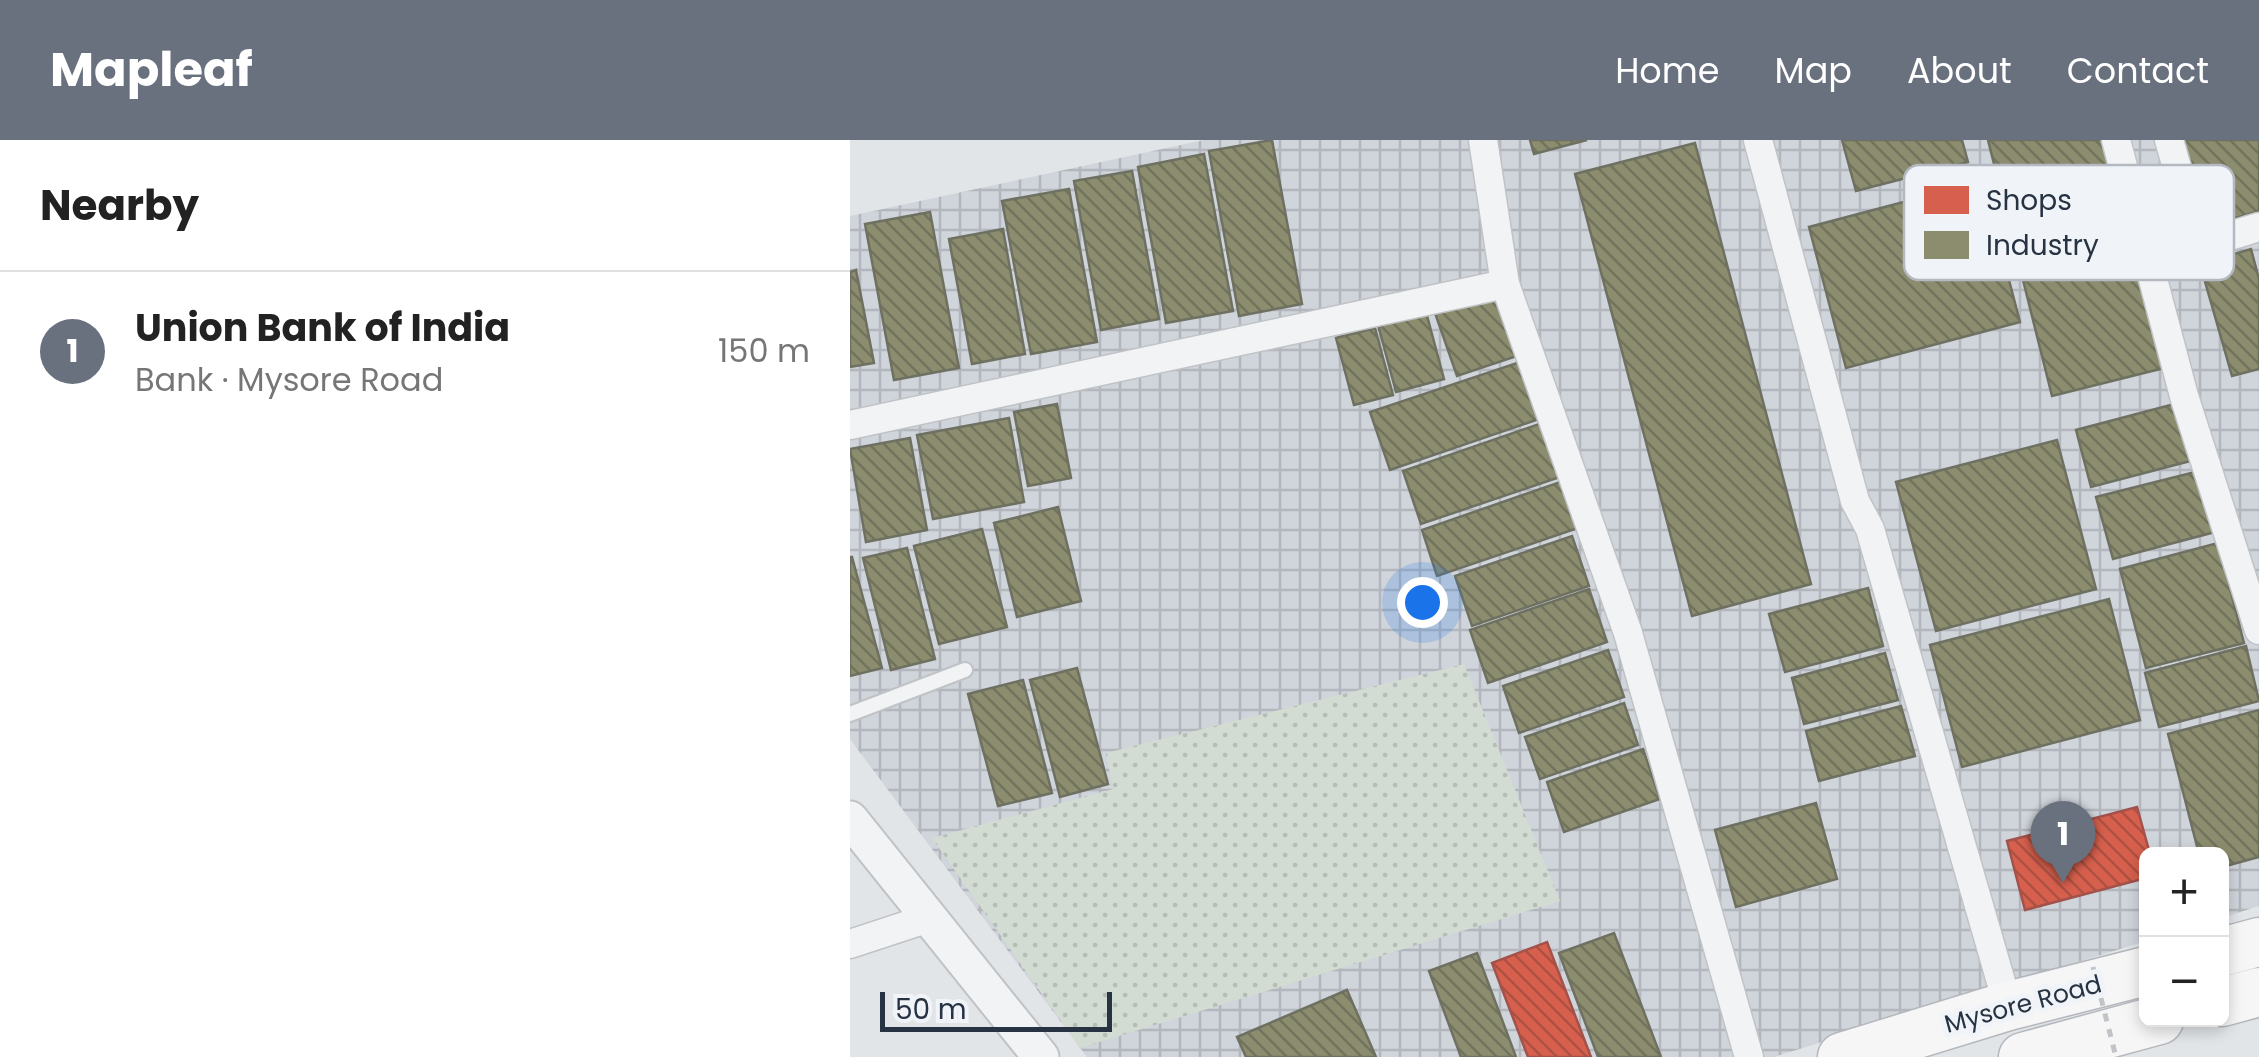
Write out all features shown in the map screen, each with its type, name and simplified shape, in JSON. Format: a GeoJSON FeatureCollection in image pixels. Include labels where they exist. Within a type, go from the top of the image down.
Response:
{"type":"FeatureCollection","features":[{"type":"Feature","properties":{"kind":"highway"},"geometry":{"type":"LineString","coordinates":[[2229,950],[2259,942]]}},
{"type":"Feature","properties":{"kind":"highway","name":"Mysore Road"},"geometry":{"type":"LineString","coordinates":[[1842,1057],[2008,1006],[2139,973]]}},
{"type":"Feature","properties":{"kind":"highway"},"geometry":{"type":"LineString","coordinates":[[2229,1000],[2259,992]]}},
{"type":"Feature","properties":{"kind":"highway","name":"Mysore Road"},"geometry":{"type":"LineString","coordinates":[[2023,1057],[2139,1025]]}},
{"type":"Feature","properties":{"kind":"street"},"geometry":{"type":"LineString","coordinates":[[1484,140],[1505,284],[1628,633],[1749,1057]]}},
{"type":"Feature","properties":{"kind":"street"},"geometry":{"type":"LineString","coordinates":[[1758,140],[1855,501],[1870,529],[2008,1006]]}},
{"type":"Feature","properties":{"kind":"street"},"geometry":{"type":"LineString","coordinates":[[2116,140],[2123,165]]}},
{"type":"Feature","properties":{"kind":"street"},"geometry":{"type":"LineString","coordinates":[[2169,140],[2176,165]]}},
{"type":"Feature","properties":{"kind":"street"},"geometry":{"type":"LineString","coordinates":[[2234,233],[2259,227]]}},
{"type":"Feature","properties":{"kind":"street"},"geometry":{"type":"LineString","coordinates":[[2153,280],[2184,396],[2259,630]]}},
{"type":"Feature","properties":{"kind":"street"},"geometry":{"type":"LineString","coordinates":[[850,425],[1505,284]]}},
{"type":"Feature","properties":{"kind":"street"},"geometry":{"type":"LineString","coordinates":[[850,819],[1040,1057]]}},
{"type":"Feature","properties":{"kind":"street"},"geometry":{"type":"LineString","coordinates":[[850,944],[929,918]]}},
{"type":"Feature","properties":{"kind":"lane"},"geometry":{"type":"LineString","coordinates":[[850,714],[965,670]]}},
{"type":"Feature","properties":{"kind":"path"},"geometry":{"type":"LineString","coordinates":[[2093,967],[2116,1057]]}},
{"type":"Feature","properties":{"kind":"shaded area"},"geometry":{"type":"Polygon","coordinates":[[[1204,140],[2259,140],[2259,906],[2229,916],[2229,847],[2139,847],[2139,943],[1774,1057],[1087,1057],[850,739],[850,216],[1204,140]]]}},
{"type":"Feature","properties":{"kind":"shaded area"},"geometry":{"type":"Polygon","coordinates":[[[1464,664],[1560,901],[1080,1048],[932,838],[1113,789],[1106,753],[1464,664]]]}},
{"type":"Feature","properties":{"kind":"building: Shops"},"geometry":{"type":"Polygon","coordinates":[[[2137,807],[2148,847],[2139,847],[2139,880],[2025,910],[2007,841],[2137,807]]]}},
{"type":"Feature","properties":{"kind":"building: Shops"},"geometry":{"type":"Polygon","coordinates":[[[1547,942],[1591,1057],[1528,1057],[1492,963],[1547,942]]]}},
{"type":"Feature","properties":{"kind":"building: Industry"},"geometry":{"type":"Polygon","coordinates":[[[1272,140],[1302,304],[1239,316],[1209,151],[1272,140]]]}},
{"type":"Feature","properties":{"kind":"building: Industry"},"geometry":{"type":"Polygon","coordinates":[[[1530,140],[1587,140],[1534,154],[1530,140]]]}},
{"type":"Feature","properties":{"kind":"building: Industry"},"geometry":{"type":"Polygon","coordinates":[[[1842,140],[1962,140],[1968,162],[1904,165],[1904,179],[1856,191],[1842,140]]]}},
{"type":"Feature","properties":{"kind":"building: Industry"},"geometry":{"type":"Polygon","coordinates":[[[1988,140],[2107,140],[2113,165],[1994,165],[1988,140]]]}},
{"type":"Feature","properties":{"kind":"building: Industry"},"geometry":{"type":"Polygon","coordinates":[[[2175,140],[2259,140],[2259,211],[2234,218],[2234,165],[2183,165],[2175,140]]]}},
{"type":"Feature","properties":{"kind":"building: Industry"},"geometry":{"type":"Polygon","coordinates":[[[1695,143],[1811,584],[1692,616],[1575,174],[1695,143]]]}},
{"type":"Feature","properties":{"kind":"building: Industry"},"geometry":{"type":"Polygon","coordinates":[[[1204,154],[1233,311],[1166,323],[1138,167],[1204,154]]]}},
{"type":"Feature","properties":{"kind":"building: Industry"},"geometry":{"type":"Polygon","coordinates":[[[1132,171],[1159,319],[1101,330],[1074,181],[1132,171]]]}},
{"type":"Feature","properties":{"kind":"building: Industry"},"geometry":{"type":"Polygon","coordinates":[[[1069,189],[1097,342],[1031,354],[1002,201],[1069,189]]]}},
{"type":"Feature","properties":{"kind":"building: Industry"},"geometry":{"type":"Polygon","coordinates":[[[1904,202],[1904,280],[2009,280],[2020,322],[1846,368],[1809,227],[1904,202]]]}},
{"type":"Feature","properties":{"kind":"building: Industry"},"geometry":{"type":"Polygon","coordinates":[[[930,212],[959,368],[894,380],[865,224],[930,212]]]}},
{"type":"Feature","properties":{"kind":"building: Industry"},"geometry":{"type":"Polygon","coordinates":[[[1003,229],[1025,354],[972,364],[949,239],[1003,229]]]}},
{"type":"Feature","properties":{"kind":"building: Industry"},"geometry":{"type":"Polygon","coordinates":[[[2251,249],[2259,279],[2259,369],[2232,376],[2205,280],[2234,280],[2234,254],[2251,249]]]}},
{"type":"Feature","properties":{"kind":"building: Industry"},"geometry":{"type":"Polygon","coordinates":[[[856,270],[874,363],[850,367],[850,272],[856,270]]]}},
{"type":"Feature","properties":{"kind":"building: Industry"},"geometry":{"type":"Polygon","coordinates":[[[2023,280],[2142,280],[2164,368],[2052,396],[2023,280]]]}},
{"type":"Feature","properties":{"kind":"building: Industry"},"geometry":{"type":"Polygon","coordinates":[[[1500,287],[1523,354],[1457,376],[1434,310],[1500,287]]]}},
{"type":"Feature","properties":{"kind":"building: Industry"},"geometry":{"type":"Polygon","coordinates":[[[1425,308],[1444,379],[1396,392],[1377,321],[1425,308]]]}},
{"type":"Feature","properties":{"kind":"building: Industry"},"geometry":{"type":"Polygon","coordinates":[[[1375,328],[1393,395],[1354,405],[1336,338],[1375,328]]]}},
{"type":"Feature","properties":{"kind":"building: Industry"},"geometry":{"type":"Polygon","coordinates":[[[1526,360],[1545,417],[1390,470],[1370,412],[1526,360]]]}},
{"type":"Feature","properties":{"kind":"building: Industry"},"geometry":{"type":"Polygon","coordinates":[[[2178,403],[2194,460],[2091,487],[2076,430],[2178,403]]]}},
{"type":"Feature","properties":{"kind":"building: Industry"},"geometry":{"type":"Polygon","coordinates":[[[1057,404],[1071,478],[1028,486],[1014,412],[1057,404]]]}},
{"type":"Feature","properties":{"kind":"building: Industry"},"geometry":{"type":"Polygon","coordinates":[[[1009,418],[1024,502],[933,519],[917,435],[1009,418]]]}},
{"type":"Feature","properties":{"kind":"building: Industry"},"geometry":{"type":"Polygon","coordinates":[[[1542,423],[1560,477],[1421,524],[1403,471],[1542,423]]]}},
{"type":"Feature","properties":{"kind":"building: Industry"},"geometry":{"type":"Polygon","coordinates":[[[910,438],[927,530],[866,542],[850,449],[910,438]]]}},
{"type":"Feature","properties":{"kind":"building: Industry"},"geometry":{"type":"Polygon","coordinates":[[[2057,440],[2096,589],[1936,631],[1896,482],[2057,440]]]}},
{"type":"Feature","properties":{"kind":"building: Industry"},"geometry":{"type":"Polygon","coordinates":[[[2199,471],[2215,532],[2113,559],[2096,497],[2199,471]]]}},
{"type":"Feature","properties":{"kind":"building: Industry"},"geometry":{"type":"Polygon","coordinates":[[[1563,481],[1578,528],[1437,576],[1422,530],[1563,481]]]}},
{"type":"Feature","properties":{"kind":"building: Industry"},"geometry":{"type":"Polygon","coordinates":[[[1058,507],[1081,601],[1017,617],[994,523],[1058,507]]]}},
{"type":"Feature","properties":{"kind":"building: Industry"},"geometry":{"type":"Polygon","coordinates":[[[982,529],[1007,627],[939,644],[914,546],[982,529]]]}},
{"type":"Feature","properties":{"kind":"building: Industry"},"geometry":{"type":"Polygon","coordinates":[[[1572,536],[1589,586],[1472,626],[1455,576],[1572,536]]]}},
{"type":"Feature","properties":{"kind":"building: Industry"},"geometry":{"type":"Polygon","coordinates":[[[2218,543],[2244,643],[2146,668],[2120,569],[2218,543]]]}},
{"type":"Feature","properties":{"kind":"building: Industry"},"geometry":{"type":"Polygon","coordinates":[[[907,548],[935,659],[891,670],[863,558],[907,548]]]}},
{"type":"Feature","properties":{"kind":"building: Industry"},"geometry":{"type":"Polygon","coordinates":[[[850,557],[882,668],[850,676],[850,557]]]}},
{"type":"Feature","properties":{"kind":"building: Industry"},"geometry":{"type":"Polygon","coordinates":[[[1868,588],[1883,646],[1785,672],[1769,614],[1868,588]]]}},
{"type":"Feature","properties":{"kind":"building: Industry"},"geometry":{"type":"Polygon","coordinates":[[[1589,589],[1607,642],[1488,683],[1470,630],[1589,589]]]}},
{"type":"Feature","properties":{"kind":"building: Industry"},"geometry":{"type":"Polygon","coordinates":[[[2109,599],[2140,720],[1962,767],[1930,645],[2109,599]]]}},
{"type":"Feature","properties":{"kind":"building: Industry"},"geometry":{"type":"Polygon","coordinates":[[[2246,646],[2259,701],[2159,727],[2145,673],[2246,646]]]}},
{"type":"Feature","properties":{"kind":"building: Industry"},"geometry":{"type":"Polygon","coordinates":[[[1608,650],[1624,697],[1519,733],[1503,686],[1608,650]]]}},
{"type":"Feature","properties":{"kind":"building: Industry"},"geometry":{"type":"Polygon","coordinates":[[[1885,653],[1898,700],[1804,724],[1792,678],[1885,653]]]}},
{"type":"Feature","properties":{"kind":"building: Industry"},"geometry":{"type":"Polygon","coordinates":[[[1077,668],[1108,784],[1060,797],[1030,680],[1077,668]]]}},
{"type":"Feature","properties":{"kind":"building: Industry"},"geometry":{"type":"Polygon","coordinates":[[[1023,680],[1052,793],[998,806],[968,694],[1023,680]]]}},
{"type":"Feature","properties":{"kind":"building: Industry"},"geometry":{"type":"Polygon","coordinates":[[[1624,703],[1638,745],[1540,779],[1525,737],[1624,703]]]}},
{"type":"Feature","properties":{"kind":"building: Industry"},"geometry":{"type":"Polygon","coordinates":[[[1901,706],[1915,756],[1819,781],[1806,731],[1901,706]]]}},
{"type":"Feature","properties":{"kind":"building: Industry"},"geometry":{"type":"Polygon","coordinates":[[[2259,710],[2259,857],[2229,865],[2229,847],[2197,847],[2168,734],[2259,710]]]}},
{"type":"Feature","properties":{"kind":"building: Industry"},"geometry":{"type":"Polygon","coordinates":[[[1643,749],[1660,799],[1564,832],[1547,782],[1643,749]]]}},
{"type":"Feature","properties":{"kind":"building: Industry"},"geometry":{"type":"Polygon","coordinates":[[[1816,803],[1837,879],[1736,907],[1715,830],[1816,803]]]}},
{"type":"Feature","properties":{"kind":"building: Industry"},"geometry":{"type":"Polygon","coordinates":[[[1614,933],[1661,1057],[1598,1057],[1559,953],[1614,933]]]}},
{"type":"Feature","properties":{"kind":"building: Industry"},"geometry":{"type":"Polygon","coordinates":[[[1477,953],[1516,1057],[1461,1057],[1429,971],[1477,953]]]}},
{"type":"Feature","properties":{"kind":"building: Industry"},"geometry":{"type":"Polygon","coordinates":[[[1347,990],[1376,1057],[1246,1057],[1237,1037],[1347,990]]]}},
{"type":"Feature","properties":{"kind":"place","name":"Union Bank of India"},"geometry":{"type":"Point","coordinates":[2063,883]}}]}
